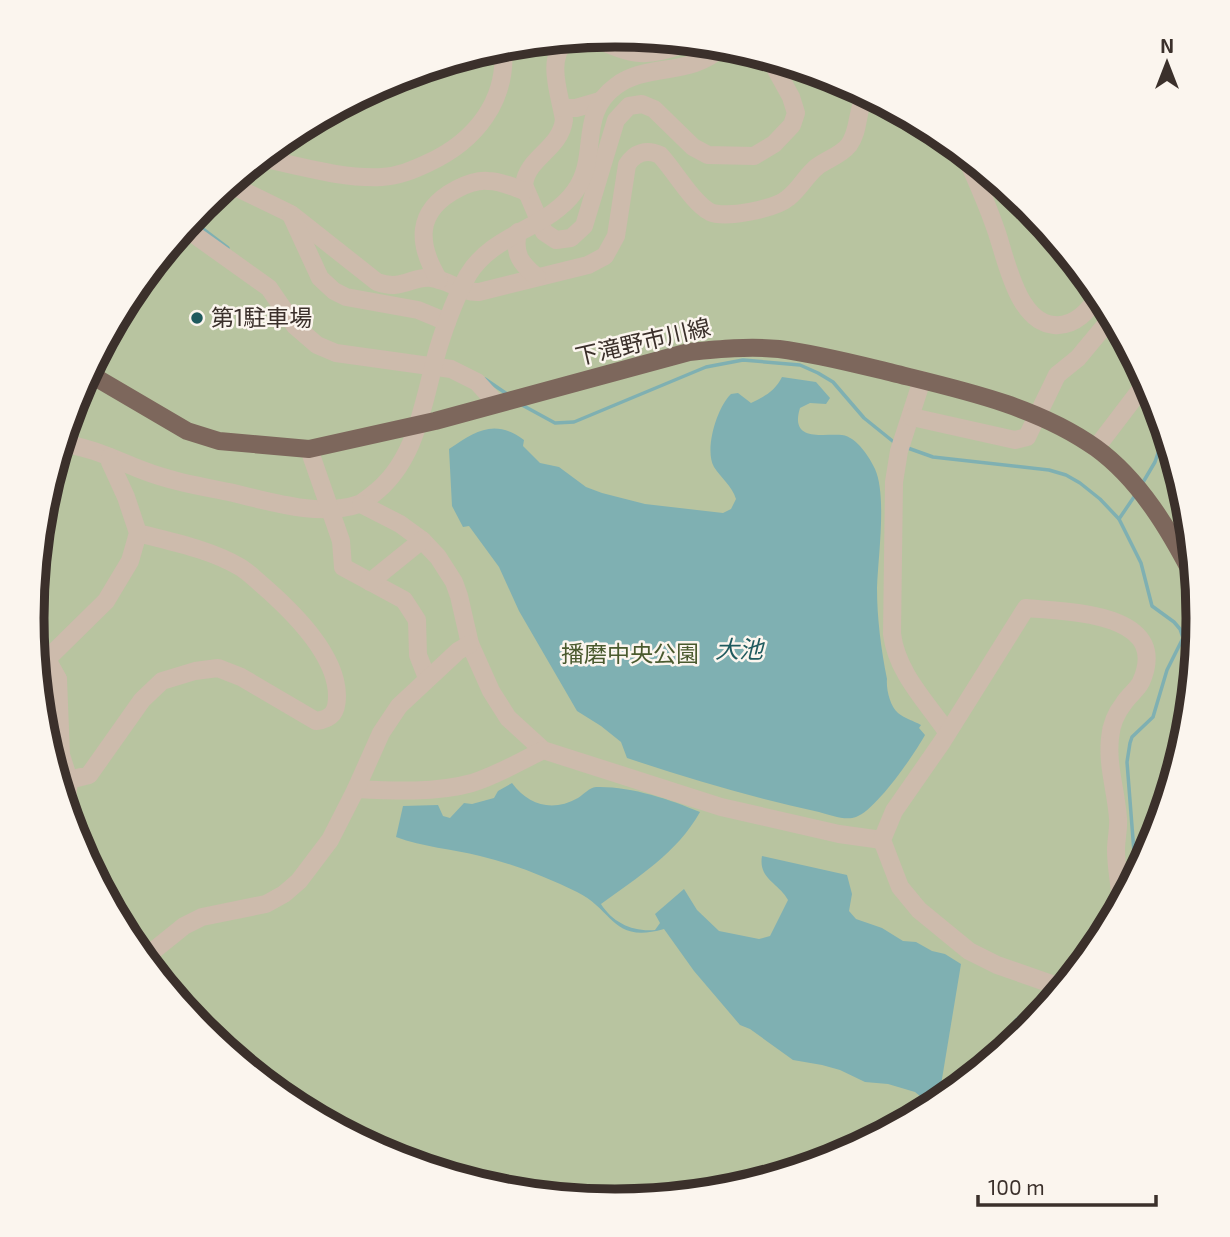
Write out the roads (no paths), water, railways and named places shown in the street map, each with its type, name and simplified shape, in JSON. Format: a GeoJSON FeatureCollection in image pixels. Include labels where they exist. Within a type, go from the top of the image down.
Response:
{"type":"FeatureCollection","features":[{"type":"Feature","properties":{"kind":"main road","name":"下滝野市川線"},"geometry":{"type":"LineString","coordinates":[[97,378],[187,431],[219,441],[309,449],[435,421],[689,352],[730,348],[777,349],[922,380],[990,398],[1049,421],[1096,448],[1132,482],[1157,513],[1182,556]]}},
{"type":"Feature","properties":{"kind":"street"},"geometry":{"type":"LineString","coordinates":[[615,47],[643,55],[664,49]]}},
{"type":"Feature","properties":{"kind":"street"},"geometry":{"type":"LineString","coordinates":[[559,50],[555,62],[564,120],[560,137],[529,170],[524,180],[524,191],[544,232],[556,240],[571,238],[584,226],[616,120],[624,109],[635,104],[654,109],[693,147],[708,155],[744,157],[763,152],[788,130],[795,119],[792,97],[777,71]]}},
{"type":"Feature","properties":{"kind":"street"},"geometry":{"type":"LineString","coordinates":[[70,447],[110,457],[183,484],[263,500],[332,509],[361,504],[387,483],[412,444],[447,322],[469,273],[497,244],[558,208],[577,189],[586,167],[590,128],[600,101],[625,80],[693,64],[710,55]]}},
{"type":"Feature","properties":{"kind":"street"},"geometry":{"type":"LineString","coordinates":[[274,160],[369,177],[404,173],[425,164],[461,145],[482,123],[498,94],[505,58]]}},
{"type":"Feature","properties":{"kind":"street"},"geometry":{"type":"LineString","coordinates":[[562,108],[576,108],[600,101]]}},
{"type":"Feature","properties":{"kind":"street"},"geometry":{"type":"LineString","coordinates":[[238,189],[291,214],[377,282],[387,286],[401,286],[428,278],[468,292],[588,265],[599,260],[610,251],[616,236],[627,165],[636,155],[651,152],[660,155],[707,210],[720,215],[737,214],[788,199],[817,167],[846,149],[853,138],[861,103]]}},
{"type":"Feature","properties":{"kind":"street"},"geometry":{"type":"LineString","coordinates":[[972,173],[995,227],[1014,284],[1031,315],[1047,325],[1059,326],[1086,314],[1092,305]]}},
{"type":"Feature","properties":{"kind":"street"},"geometry":{"type":"LineString","coordinates":[[439,280],[426,256],[423,239],[424,227],[434,207],[450,193],[478,181],[501,183],[524,191]]}},
{"type":"Feature","properties":{"kind":"street"},"geometry":{"type":"LineString","coordinates":[[291,214],[320,278],[334,291],[346,297],[418,310],[447,322]]}},
{"type":"Feature","properties":{"kind":"street"},"geometry":{"type":"LineString","coordinates":[[518,232],[515,243],[519,260],[537,277]]}},
{"type":"Feature","properties":{"kind":"street"},"geometry":{"type":"LineString","coordinates":[[193,234],[269,288],[295,326],[317,345],[335,353],[451,369],[477,382],[496,404]]}},
{"type":"Feature","properties":{"kind":"street"},"geometry":{"type":"LineString","coordinates":[[912,417],[1015,440],[1027,437],[1057,375],[1078,358],[1105,325]]}},
{"type":"Feature","properties":{"kind":"street"},"geometry":{"type":"LineString","coordinates":[[922,380],[899,451],[894,482],[892,634],[904,672],[947,733]]}},
{"type":"Feature","properties":{"kind":"street"},"geometry":{"type":"LineString","coordinates":[[1096,448],[1139,392]]}},
{"type":"Feature","properties":{"kind":"street"},"geometry":{"type":"LineString","coordinates":[[309,449],[332,509],[341,541],[343,567],[404,600],[417,620],[418,655],[427,678]]}},
{"type":"Feature","properties":{"kind":"street"},"geometry":{"type":"LineString","coordinates":[[69,784],[61,755],[58,679],[47,659],[106,601],[130,561],[138,533],[110,457]]}},
{"type":"Feature","properties":{"kind":"street"},"geometry":{"type":"LineString","coordinates":[[361,504],[400,524],[438,556],[454,582],[470,644],[491,691],[519,729],[543,750],[721,807],[839,834],[882,839]]}},
{"type":"Feature","properties":{"kind":"street"},"geometry":{"type":"LineString","coordinates":[[69,780],[89,775],[127,719],[163,681],[195,671],[218,668],[241,677],[316,721],[335,713],[335,676],[313,638],[279,600],[241,567],[186,545],[138,533]]}},
{"type":"Feature","properties":{"kind":"street"},"geometry":{"type":"LineString","coordinates":[[370,582],[422,540]]}},
{"type":"Feature","properties":{"kind":"street"},"geometry":{"type":"LineString","coordinates":[[1053,984],[969,951],[919,910],[900,887],[882,839],[894,811],[1026,608],[1110,618],[1134,632],[1145,649],[1145,665],[1140,684],[1115,718],[1109,749],[1118,818],[1116,852],[1119,886]]}},
{"type":"Feature","properties":{"kind":"street"},"geometry":{"type":"LineString","coordinates":[[152,952],[184,926],[202,917],[257,906],[284,894],[299,881],[330,840],[381,733],[399,706],[427,678],[470,644]]}},
{"type":"Feature","properties":{"kind":"street"},"geometry":{"type":"LineString","coordinates":[[48,682],[58,679]]}},
{"type":"Feature","properties":{"kind":"street"},"geometry":{"type":"LineString","coordinates":[[356,789],[425,789],[471,783],[543,750]]}},
{"type":"Feature","properties":{"kind":"water","name":"大池"},"geometry":{"type":"Polygon","coordinates":[[[782,377],[816,382],[830,398],[826,404],[810,403],[800,408],[798,419],[804,431],[810,434],[848,437],[862,449],[875,469],[881,495],[878,611],[888,692],[895,710],[921,725],[919,728],[925,735],[884,793],[864,812],[852,818],[838,817],[746,794],[627,758],[621,742],[577,711],[519,611],[499,567],[469,526],[463,527],[452,506],[449,449],[477,432],[494,428],[513,433],[524,440],[523,446],[540,463],[559,467],[586,487],[602,493],[645,504],[723,513],[731,509],[736,499],[711,460],[711,440],[721,408],[731,394],[738,393],[751,403],[756,401],[773,390],[782,377]]]}},
{"type":"Feature","properties":{"kind":"water"},"geometry":{"type":"Polygon","coordinates":[[[512,783],[534,802],[560,805],[593,788],[609,787],[649,794],[700,812],[691,827],[668,852],[601,904],[611,916],[631,928],[655,930],[660,923],[655,914],[684,889],[697,910],[719,931],[759,939],[770,936],[788,900],[766,876],[762,856],[847,875],[852,894],[849,911],[856,919],[882,928],[903,941],[916,942],[932,951],[945,954],[961,964],[941,1087],[923,1099],[915,1092],[888,1084],[865,1082],[840,1070],[793,1060],[750,1029],[740,1025],[694,971],[664,929],[647,932],[634,932],[623,929],[589,899],[542,876],[493,859],[396,837],[403,806],[438,805],[443,816],[450,818],[464,803],[472,804],[494,798],[498,791],[512,783]]]}},
{"type":"Feature","properties":{"kind":"water"},"geometry":{"type":"Polygon","coordinates":[[[1030,1010],[1008,1033],[1013,1021],[1030,1010]]]}},
{"type":"Feature","properties":{"kind":"waterway"},"geometry":{"type":"LineString","coordinates":[[200,227],[228,248]]}},
{"type":"Feature","properties":{"kind":"waterway"},"geometry":{"type":"LineString","coordinates":[[522,405],[555,423],[574,422],[706,367],[743,360],[800,365],[833,382],[864,418],[895,443]]}},
{"type":"Feature","properties":{"kind":"waterway"},"geometry":{"type":"LineString","coordinates":[[485,379],[507,394]]}},
{"type":"Feature","properties":{"kind":"waterway"},"geometry":{"type":"LineString","coordinates":[[905,447],[933,457],[1049,470],[1066,475],[1100,499],[1119,519],[1141,563],[1152,606],[1174,622],[1183,638],[1167,670],[1153,717],[1132,737],[1130,743],[1127,762],[1134,856]]}},
{"type":"Feature","properties":{"kind":"waterway"},"geometry":{"type":"LineString","coordinates":[[1142,484],[1160,448]]}},
{"type":"Feature","properties":{"kind":"waterway"},"geometry":{"type":"LineString","coordinates":[[1119,519],[1136,494]]}},
{"type":"Feature","properties":{"kind":"place","name":"第1駐車場"},"geometry":{"type":"Point","coordinates":[197,318]}},
{"type":"Feature","properties":{"kind":"park label","name":"播磨中央公園"},"geometry":{"type":"Point","coordinates":[630,654]}}]}
